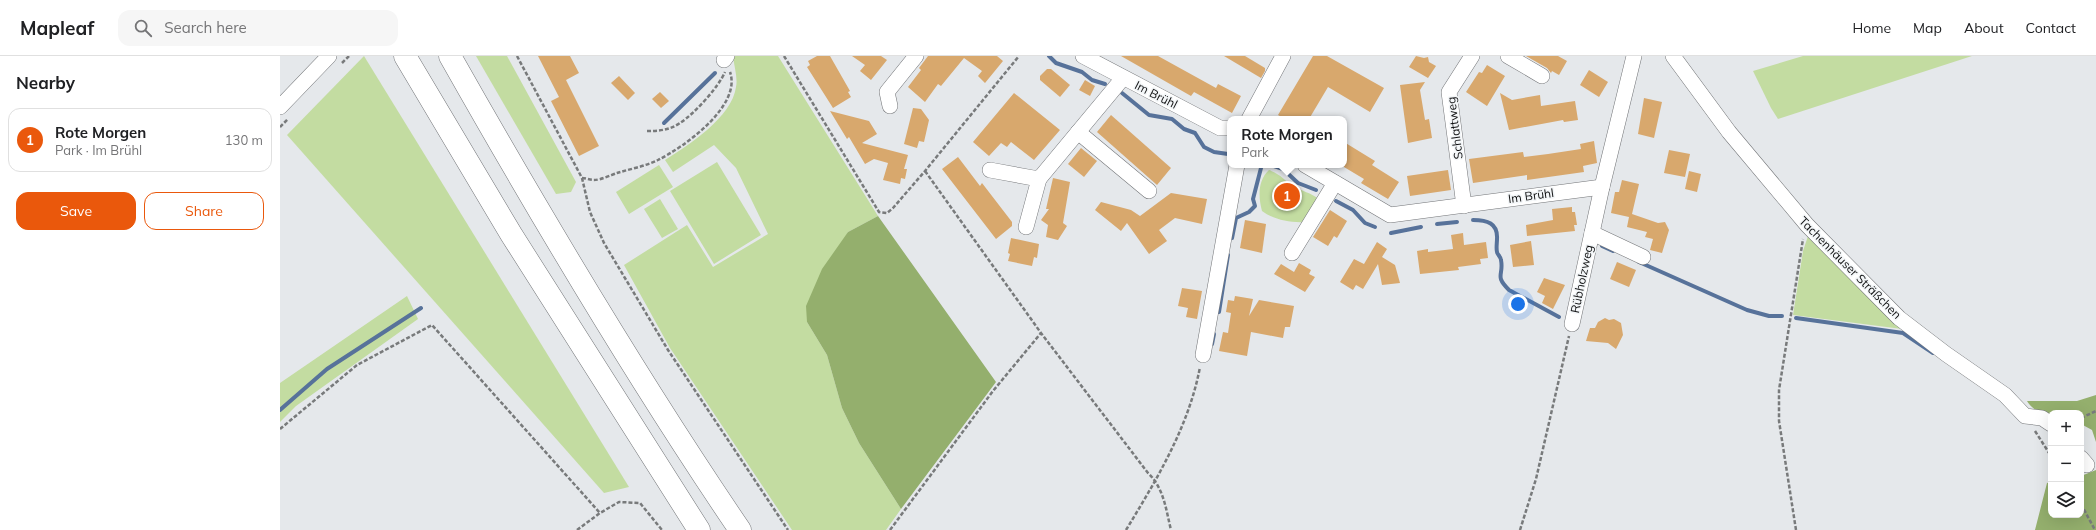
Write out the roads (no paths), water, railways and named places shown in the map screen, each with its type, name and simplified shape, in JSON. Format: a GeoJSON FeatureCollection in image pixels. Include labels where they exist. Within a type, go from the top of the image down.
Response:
{"type":"FeatureCollection","features":[{"type":"Feature","properties":{"kind":"highway"},"geometry":{"type":"LineString","coordinates":[[405,56],[511,234],[699,530]]}},
{"type":"Feature","properties":{"kind":"highway"},"geometry":{"type":"LineString","coordinates":[[450,56],[558,244],[661,412],[740,530]]}},
{"type":"Feature","properties":{"kind":"street"},"geometry":{"type":"LineString","coordinates":[[280,107],[329,56]]}},
{"type":"Feature","properties":{"kind":"street"},"geometry":{"type":"LineString","coordinates":[[890,106],[887,92],[916,56]]}},
{"type":"Feature","properties":{"kind":"street","name":"Im Brühl"},"geometry":{"type":"LineString","coordinates":[[1083,56],[1220,128],[1227,128]]}},
{"type":"Feature","properties":{"kind":"street"},"geometry":{"type":"LineString","coordinates":[[1250,116],[1284,56]]}},
{"type":"Feature","properties":{"kind":"street","name":"Schlattweg"},"geometry":{"type":"LineString","coordinates":[[1464,206],[1449,92],[1472,56]]}},
{"type":"Feature","properties":{"kind":"street"},"geometry":{"type":"LineString","coordinates":[[1508,56],[1542,76]]}},
{"type":"Feature","properties":{"kind":"street"},"geometry":{"type":"LineString","coordinates":[[1602,187],[1634,56]]}},
{"type":"Feature","properties":{"kind":"street","name":"Tachenhäuser Sträßchen"},"geometry":{"type":"LineString","coordinates":[[1673,56],[1729,132],[1807,225],[1899,318],[1946,354],[2005,395],[2025,416],[2042,418],[2048,422]]}},
{"type":"Feature","properties":{"kind":"street"},"geometry":{"type":"LineString","coordinates":[[1026,227],[1039,180],[1123,78]]}},
{"type":"Feature","properties":{"kind":"street"},"geometry":{"type":"LineString","coordinates":[[1078,132],[1149,191]]}},
{"type":"Feature","properties":{"kind":"street"},"geometry":{"type":"LineString","coordinates":[[1203,355],[1236,168]]}},
{"type":"Feature","properties":{"kind":"street","name":"Im Brühl"},"geometry":{"type":"LineString","coordinates":[[1310,168],[1390,215],[1602,187]]}},
{"type":"Feature","properties":{"kind":"street"},"geometry":{"type":"LineString","coordinates":[[990,170],[1039,180]]}},
{"type":"Feature","properties":{"kind":"street"},"geometry":{"type":"LineString","coordinates":[[1292,253],[1335,183]]}},
{"type":"Feature","properties":{"kind":"street","name":"Rübholzweg"},"geometry":{"type":"LineString","coordinates":[[1572,324],[1602,187]]}},
{"type":"Feature","properties":{"kind":"street","name":"Rübholzweg"},"geometry":{"type":"LineString","coordinates":[[1592,233],[1643,257]]}},
{"type":"Feature","properties":{"kind":"waterway"},"geometry":{"type":"LineString","coordinates":[[1049,56],[1056,63],[1082,72],[1092,80],[1105,84]]}},
{"type":"Feature","properties":{"kind":"waterway"},"geometry":{"type":"LineString","coordinates":[[664,123],[715,73]]}},
{"type":"Feature","properties":{"kind":"waterway"},"geometry":{"type":"LineString","coordinates":[[1122,93],[1149,115],[1172,119],[1184,129],[1195,133],[1204,147],[1214,152],[1227,154]]}},
{"type":"Feature","properties":{"kind":"waterway"},"geometry":{"type":"LineString","coordinates":[[1232,238],[1236,218],[1249,212],[1255,206],[1253,199],[1261,168]]}},
{"type":"Feature","properties":{"kind":"waterway"},"geometry":{"type":"LineString","coordinates":[[1280,168],[1298,183],[1316,190]]}},
{"type":"Feature","properties":{"kind":"waterway"},"geometry":{"type":"LineString","coordinates":[[1336,201],[1353,210],[1365,223],[1375,227]]}},
{"type":"Feature","properties":{"kind":"waterway"},"geometry":{"type":"LineString","coordinates":[[1473,220],[1487,222],[1496,229],[1497,253],[1501,259],[1502,265],[1500,275],[1504,285],[1509,290],[1559,317]]}},
{"type":"Feature","properties":{"kind":"waterway"},"geometry":{"type":"LineString","coordinates":[[1437,224],[1457,222]]}},
{"type":"Feature","properties":{"kind":"waterway"},"geometry":{"type":"LineString","coordinates":[[1391,233],[1421,227]]}},
{"type":"Feature","properties":{"kind":"waterway"},"geometry":{"type":"LineString","coordinates":[[1602,246],[1613,251]]}},
{"type":"Feature","properties":{"kind":"waterway"},"geometry":{"type":"LineString","coordinates":[[1219,312],[1228,255]]}},
{"type":"Feature","properties":{"kind":"waterway"},"geometry":{"type":"LineString","coordinates":[[1639,262],[1747,310],[1769,316],[1782,316]]}},
{"type":"Feature","properties":{"kind":"waterway"},"geometry":{"type":"LineString","coordinates":[[280,410],[327,369],[421,308]]}},
{"type":"Feature","properties":{"kind":"waterway"},"geometry":{"type":"LineString","coordinates":[[1796,318],[1903,333],[1933,353]]}},
{"type":"Feature","properties":{"kind":"waterway"},"geometry":{"type":"LineString","coordinates":[[1212,344],[1214,334]]}},
{"type":"Feature","properties":{"kind":"place","name":"Rote Morgen"},"geometry":{"type":"Point","coordinates":[1287,196]}}]}
